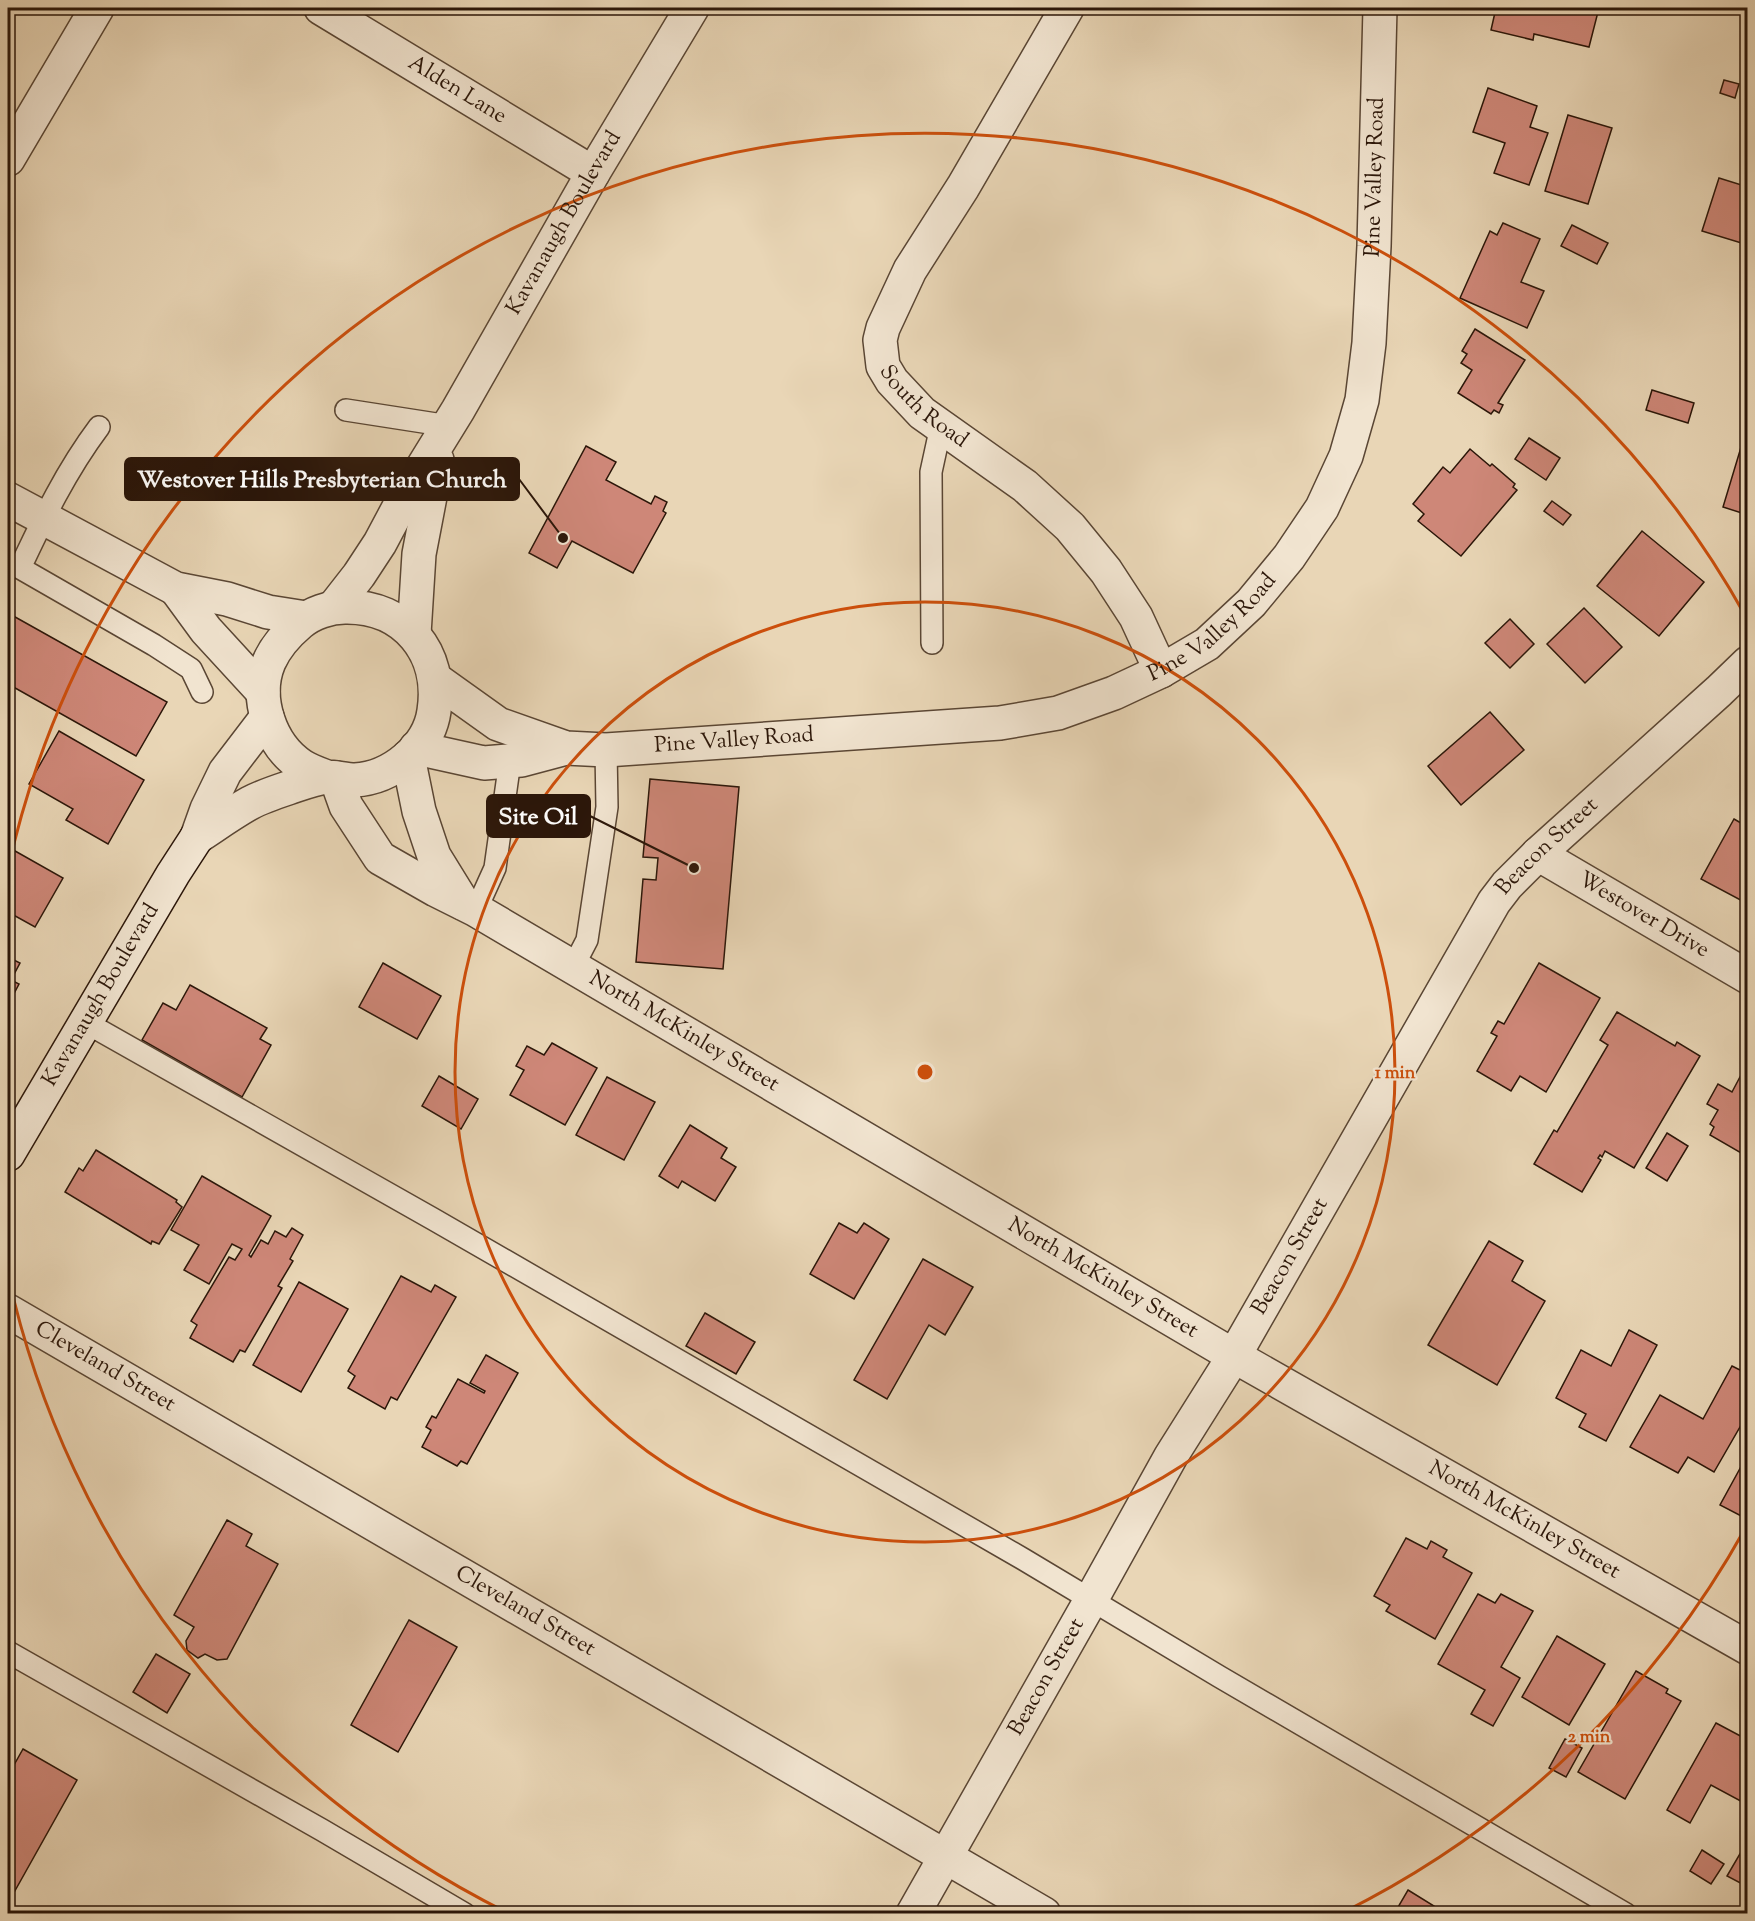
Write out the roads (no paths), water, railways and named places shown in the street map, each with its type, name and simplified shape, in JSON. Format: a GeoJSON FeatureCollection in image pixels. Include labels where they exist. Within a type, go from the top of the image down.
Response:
{"type":"FeatureCollection","features":[{"type":"Feature","properties":{"kind":"street"},"geometry":{"type":"LineString","coordinates":[[8,159],[98,8]]}},
{"type":"Feature","properties":{"kind":"street","name":"Alden Lane"},"geometry":{"type":"LineString","coordinates":[[321,8],[593,172]]}},
{"type":"Feature","properties":{"kind":"street","name":"Kavanaugh Boulevard"},"geometry":{"type":"LineString","coordinates":[[445,433],[593,172],[692,8]]}},
{"type":"Feature","properties":{"kind":"street","name":"Pine Valley Road"},"geometry":{"type":"LineString","coordinates":[[566,748],[606,750],[1000,723],[1058,713],[1114,693],[1161,671],[1207,644],[1251,603],[1289,557],[1322,508],[1346,456],[1362,400],[1369,343],[1374,246],[1380,8]]}},
{"type":"Feature","properties":{"kind":"street","name":"South Road"},"geometry":{"type":"LineString","coordinates":[[1063,9],[963,187],[910,270],[883,328],[880,340],[883,366],[892,381],[922,413],[1025,486],[1070,527],[1106,571],[1132,611],[1161,671]]}},
{"type":"Feature","properties":{"kind":"street"},"geometry":{"type":"LineString","coordinates":[[197,837],[207,808],[225,772],[265,705],[269,663],[284,637],[320,612],[359,575],[380,543],[405,495],[445,433]]}},
{"type":"Feature","properties":{"kind":"street"},"geometry":{"type":"LineString","coordinates":[[414,634],[419,554],[445,433]]}},
{"type":"Feature","properties":{"kind":"street"},"geometry":{"type":"LineString","coordinates":[[8,499],[176,589],[227,599],[268,612],[320,612],[363,607],[391,616],[414,634],[430,659],[437,686],[434,714],[423,739],[412,752],[381,774],[355,780],[332,778],[302,766],[282,747],[265,705],[176,589]]}},
{"type":"Feature","properties":{"kind":"street","name":"Beacon Street"},"geometry":{"type":"LineString","coordinates":[[913,1914],[1171,1456],[1234,1356],[1494,902],[1538,854],[1748,663]]}},
{"type":"Feature","properties":{"kind":"street"},"geometry":{"type":"LineString","coordinates":[[435,679],[498,724],[566,748]]}},
{"type":"Feature","properties":{"kind":"street"},"geometry":{"type":"LineString","coordinates":[[412,752],[484,763],[521,760],[566,748]]}},
{"type":"Feature","properties":{"kind":"street"},"geometry":{"type":"LineString","coordinates":[[412,752],[419,811],[434,856],[470,906]]}},
{"type":"Feature","properties":{"kind":"street"},"geometry":{"type":"LineString","coordinates":[[197,837],[252,802],[288,788],[332,778]]}},
{"type":"Feature","properties":{"kind":"street","name":"North McKinley Street"},"geometry":{"type":"LineString","coordinates":[[332,778],[346,806],[380,858],[435,890],[470,906],[1234,1356],[1748,1648]]}},
{"type":"Feature","properties":{"kind":"street","name":"Kavanaugh Boulevard"},"geometry":{"type":"LineString","coordinates":[[8,1154],[197,837]]}},
{"type":"Feature","properties":{"kind":"street","name":"Westover Drive"},"geometry":{"type":"LineString","coordinates":[[1538,854],[1748,977]]}},
{"type":"Feature","properties":{"kind":"street","name":"Cleveland Street"},"geometry":{"type":"LineString","coordinates":[[8,1311],[1044,1914]]}},
{"type":"Feature","properties":{"kind":"lane"},"geometry":{"type":"LineString","coordinates":[[346,410],[445,433]]}},
{"type":"Feature","properties":{"kind":"lane"},"geometry":{"type":"LineString","coordinates":[[932,643],[931,472],[941,426]]}},
{"type":"Feature","properties":{"kind":"lane"},"geometry":{"type":"LineString","coordinates":[[99,427],[79,454],[43,519],[20,568],[154,645],[191,669],[202,692]]}},
{"type":"Feature","properties":{"kind":"lane"},"geometry":{"type":"LineString","coordinates":[[573,968],[587,940],[607,807],[606,750]]}},
{"type":"Feature","properties":{"kind":"lane"},"geometry":{"type":"LineString","coordinates":[[470,906],[495,868],[510,761]]}},
{"type":"Feature","properties":{"kind":"lane"},"geometry":{"type":"LineString","coordinates":[[85,1022],[433,1219],[1023,1559],[1626,1914]]}},
{"type":"Feature","properties":{"kind":"lane"},"geometry":{"type":"LineString","coordinates":[[8,1652],[465,1914]]}},
{"type":"Feature","properties":{"kind":"place","name":"Westover Hills Presbyterian Church"},"geometry":{"type":"Point","coordinates":[563,538]}},
{"type":"Feature","properties":{"kind":"place","name":"Site Oil"},"geometry":{"type":"Point","coordinates":[694,868]}}]}
